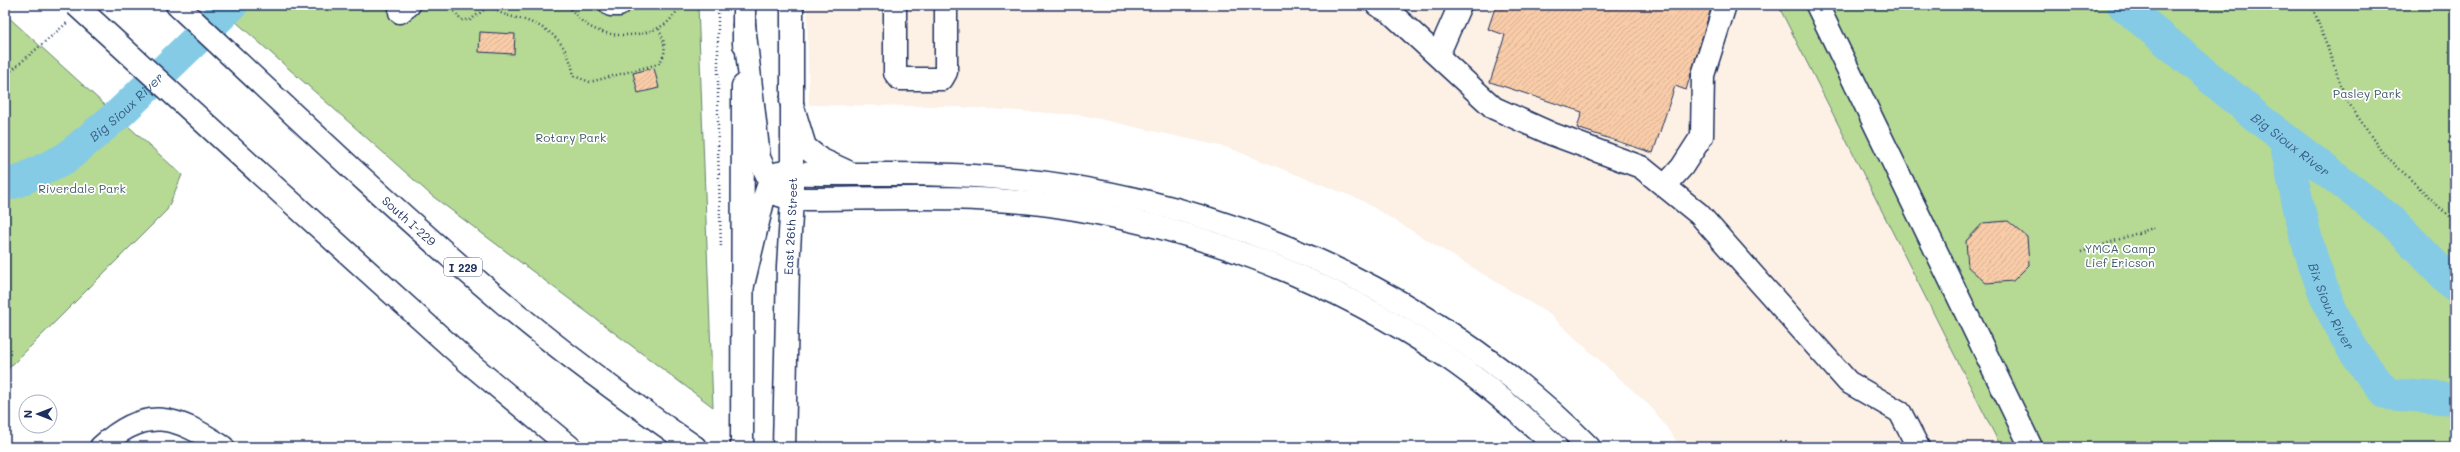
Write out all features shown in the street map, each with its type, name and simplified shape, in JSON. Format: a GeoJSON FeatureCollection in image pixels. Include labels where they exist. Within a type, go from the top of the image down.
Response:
{"type":"FeatureCollection","features":[{"type":"Feature","properties":{"kind":"main road"},"geometry":{"type":"LineString","coordinates":[[76,5],[468,362],[570,447]]}},
{"type":"Feature","properties":{"kind":"main road","name":"South I-229"},"geometry":{"type":"LineString","coordinates":[[176,5],[302,122],[505,305],[631,403],[695,447]]}},
{"type":"Feature","properties":{"kind":"main road"},"geometry":{"type":"LineString","coordinates":[[611,5],[619,5]]}},
{"type":"Feature","properties":{"kind":"main road","name":"East 26th Street"},"geometry":{"type":"LineString","coordinates":[[784,447],[793,174],[792,5]]}},
{"type":"Feature","properties":{"kind":"main road"},"geometry":{"type":"LineString","coordinates":[[895,5],[895,73],[900,79],[942,79],[946,72],[946,5]]}},
{"type":"Feature","properties":{"kind":"main road"},"geometry":{"type":"LineString","coordinates":[[1377,5],[1390,12],[1494,108],[1552,134],[1641,167],[1665,186],[1699,214],[1848,382],[1900,412],[1918,447]]}},
{"type":"Feature","properties":{"kind":"main road"},"geometry":{"type":"LineString","coordinates":[[1438,55],[1460,5]]}},
{"type":"Feature","properties":{"kind":"main road"},"geometry":{"type":"LineString","coordinates":[[1665,186],[1682,167],[1702,136],[1703,75],[1725,5]]}},
{"type":"Feature","properties":{"kind":"main road"},"geometry":{"type":"LineString","coordinates":[[1817,5],[2031,447]]}},
{"type":"Feature","properties":{"kind":"main road"},"geometry":{"type":"LineString","coordinates":[[744,15],[759,158],[769,183],[779,195],[792,199],[952,199],[1049,205],[1146,224],[1202,239],[1304,278],[1395,325],[1448,358],[1485,386],[1556,447]]}},
{"type":"Feature","properties":{"kind":"main road"},"geometry":{"type":"LineString","coordinates":[[742,447],[744,15]]}},
{"type":"Feature","properties":{"kind":"main road"},"geometry":{"type":"LineString","coordinates":[[792,101],[805,147],[820,159],[848,172],[867,174]]}},
{"type":"Feature","properties":{"kind":"main road"},"geometry":{"type":"LineString","coordinates":[[742,289],[769,183],[779,173],[1000,178],[1089,189],[1146,200],[1243,230],[1336,268],[1440,326],[1486,358],[1533,396],[1589,447]]}},
{"type":"Feature","properties":{"kind":"main road"},"geometry":{"type":"LineString","coordinates":[[101,447],[128,426],[144,420],[162,418],[180,422],[224,447]]}},
{"type":"Feature","properties":{"kind":"path"},"geometry":{"type":"LineString","coordinates":[[449,5],[461,20],[470,20],[491,5],[498,13],[539,25],[560,41],[569,53],[574,76],[590,82],[658,64],[665,51],[665,44],[658,27]]}},
{"type":"Feature","properties":{"kind":"path"},"geometry":{"type":"LineString","coordinates":[[569,5],[573,14],[584,23],[604,33],[628,37],[646,34],[666,24],[684,5]]}},
{"type":"Feature","properties":{"kind":"path"},"geometry":{"type":"LineString","coordinates":[[718,5],[718,150],[721,252]]}},
{"type":"Feature","properties":{"kind":"path"},"geometry":{"type":"LineString","coordinates":[[2312,5],[2346,99],[2381,151],[2455,222]]}},
{"type":"Feature","properties":{"kind":"path"},"geometry":{"type":"LineString","coordinates":[[5,76],[46,43]]}},
{"type":"Feature","properties":{"kind":"path"},"geometry":{"type":"LineString","coordinates":[[2081,252],[2156,227]]}},
{"type":"Feature","properties":{"kind":"shaded area"},"geometry":{"type":"Polygon","coordinates":[[[807,5],[1778,5],[2001,447],[1681,447],[1652,408],[1549,314],[1361,200],[1229,148],[1082,115],[941,106],[809,105],[807,5]]]}},
{"type":"Feature","properties":{"kind":"green space","name":"Rotary Park"},"geometry":{"type":"Polygon","coordinates":[[[217,5],[698,5],[713,407],[431,195],[217,5]]]}},
{"type":"Feature","properties":{"kind":"green space","name":"YMCA Camp Lief Ericson"},"geometry":{"type":"Polygon","coordinates":[[[1778,5],[2455,5],[2455,447],[2001,447],[1778,5]]]}},
{"type":"Feature","properties":{"kind":"green space","name":"Riverdale Park"},"geometry":{"type":"Polygon","coordinates":[[[5,14],[182,175],[167,210],[5,372],[5,14]]]}},
{"type":"Feature","properties":{"kind":"building"},"geometry":{"type":"Polygon","coordinates":[[[1496,5],[1712,5],[1686,90],[1675,86],[1653,153],[1577,128],[1582,112],[1490,82],[1505,35],[1488,29],[1496,5]]]}},
{"type":"Feature","properties":{"kind":"building"},"geometry":{"type":"Polygon","coordinates":[[[480,32],[515,34],[514,54],[479,52],[480,32]]]}},
{"type":"Feature","properties":{"kind":"building"},"geometry":{"type":"Polygon","coordinates":[[[654,68],[659,88],[638,93],[633,73],[654,68]]]}},
{"type":"Feature","properties":{"kind":"building"},"geometry":{"type":"Polygon","coordinates":[[[2008,221],[2027,237],[2029,265],[2013,281],[1986,283],[1968,267],[1966,241],[1983,223],[2008,221]]]}},
{"type":"Feature","properties":{"kind":"waterway","name":"Big Sioux River"},"geometry":{"type":"LineString","coordinates":[[5,185],[19,181],[66,158],[121,112],[232,5]]}},
{"type":"Feature","properties":{"kind":"waterway","name":"Big Sioux River"},"geometry":{"type":"LineString","coordinates":[[2123,5],[2258,118],[2392,221],[2455,286]]}},
{"type":"Feature","properties":{"kind":"waterway","name":"Bix Sioux River"},"geometry":{"type":"LineString","coordinates":[[2285,140],[2302,221],[2318,276],[2340,328],[2365,368],[2387,394],[2455,399]]}},
{"type":"Feature","properties":{"kind":"park label","name":"Pasley Park"},"geometry":{"type":"Point","coordinates":[2367,93]}}]}
